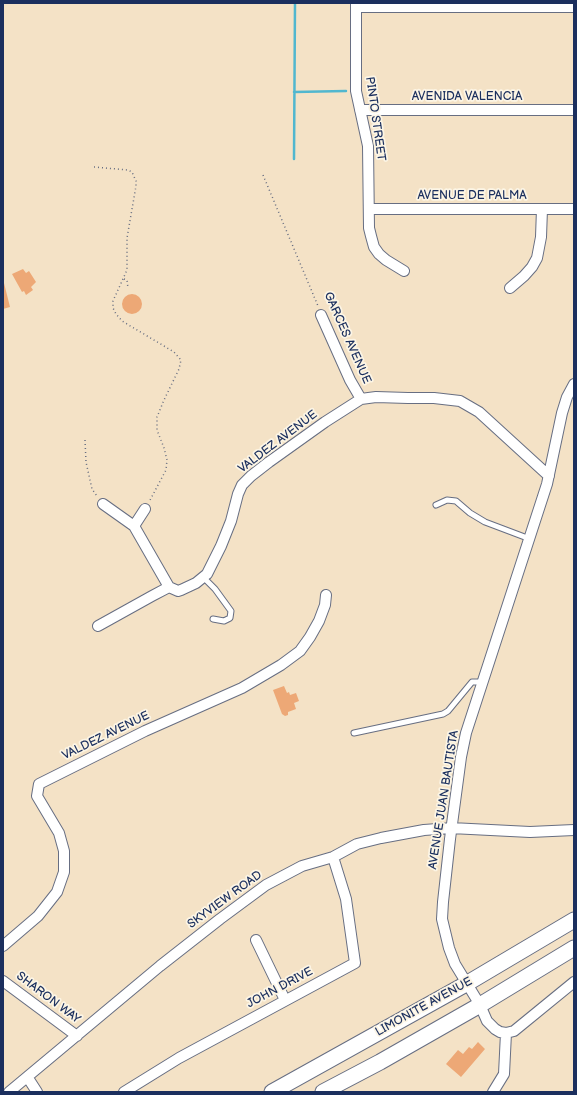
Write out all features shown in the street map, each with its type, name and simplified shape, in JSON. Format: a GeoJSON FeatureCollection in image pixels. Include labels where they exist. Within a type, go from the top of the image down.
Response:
{"type":"FeatureCollection","features":[{"type":"Feature","properties":{"kind":"main road","name":"LIMONITE AVENUE"},"geometry":{"type":"LineString","coordinates":[[272,1092],[466,984],[574,920]]}},
{"type":"Feature","properties":{"kind":"main road","name":"LIMONITE AVENUE"},"geometry":{"type":"LineString","coordinates":[[323,1092],[480,1004],[574,948]]}},
{"type":"Feature","properties":{"kind":"street"},"geometry":{"type":"LineString","coordinates":[[356,5],[574,7]]}},
{"type":"Feature","properties":{"kind":"street","name":"PINTO STREET"},"geometry":{"type":"LineString","coordinates":[[356,5],[356,91],[368,146],[369,228],[374,247],[386,260],[404,271]]}},
{"type":"Feature","properties":{"kind":"street","name":"AVENIDA VALENCIA"},"geometry":{"type":"LineString","coordinates":[[360,110],[574,110]]}},
{"type":"Feature","properties":{"kind":"street","name":"AVENUE DE PALMA"},"geometry":{"type":"LineString","coordinates":[[369,209],[574,209]]}},
{"type":"Feature","properties":{"kind":"street"},"geometry":{"type":"LineString","coordinates":[[510,288],[524,276],[532,267],[537,258],[541,236],[542,209]]}},
{"type":"Feature","properties":{"kind":"street","name":"GARCES AVENUE"},"geometry":{"type":"LineString","coordinates":[[321,315],[350,380],[361,400],[376,397],[447,398],[460,401],[479,412],[549,476]]}},
{"type":"Feature","properties":{"kind":"street","name":"AVENUE JUAN BAUTISTA"},"geometry":{"type":"LineString","coordinates":[[506,1033],[495,1029],[487,1021],[480,1004],[466,984],[455,964],[449,948],[442,919],[444,886],[461,757],[470,718],[530,539],[549,476],[563,409],[574,384]]}},
{"type":"Feature","properties":{"kind":"street","name":"VALDEZ AVENUE"},"geometry":{"type":"LineString","coordinates":[[203,577],[212,566],[231,522],[238,494],[242,485],[269,462],[325,422],[361,400]]}},
{"type":"Feature","properties":{"kind":"street"},"geometry":{"type":"LineString","coordinates":[[103,504],[134,526],[170,587],[178,591],[196,583],[203,577]]}},
{"type":"Feature","properties":{"kind":"street"},"geometry":{"type":"LineString","coordinates":[[134,526],[146,509]]}},
{"type":"Feature","properties":{"kind":"street"},"geometry":{"type":"LineString","coordinates":[[98,626],[170,587]]}},
{"type":"Feature","properties":{"kind":"street","name":"VALDEZ AVENUE"},"geometry":{"type":"LineString","coordinates":[[3,946],[38,916],[57,892],[64,872],[63,845],[59,834],[37,796],[39,784],[146,731],[242,688],[281,665],[300,650],[310,636],[323,611],[326,595]]}},
{"type":"Feature","properties":{"kind":"street","name":"SKYVIEW ROAD"},"geometry":{"type":"LineString","coordinates":[[9,1092],[28,1078],[160,966],[220,918],[266,885],[302,866],[333,857],[357,844],[424,830],[451,828],[530,832],[574,830]]}},
{"type":"Feature","properties":{"kind":"street","name":"JOHN DRIVE"},"geometry":{"type":"LineString","coordinates":[[124,1092],[179,1058],[355,963],[346,899],[333,857]]}},
{"type":"Feature","properties":{"kind":"street"},"geometry":{"type":"LineString","coordinates":[[256,940],[286,1000]]}},
{"type":"Feature","properties":{"kind":"street","name":"SHARON WAY"},"geometry":{"type":"LineString","coordinates":[[3,981],[77,1036]]}},
{"type":"Feature","properties":{"kind":"street"},"geometry":{"type":"LineString","coordinates":[[493,1092],[504,1074],[506,1033],[514,1031],[574,982]]}},
{"type":"Feature","properties":{"kind":"street"},"geometry":{"type":"LineString","coordinates":[[28,1078],[37,1092]]}},
{"type":"Feature","properties":{"kind":"lane"},"geometry":{"type":"LineString","coordinates":[[436,505],[447,500],[456,501],[485,522],[530,539]]}},
{"type":"Feature","properties":{"kind":"lane"},"geometry":{"type":"LineString","coordinates":[[203,577],[215,589],[231,611],[231,616],[224,621],[213,619]]}},
{"type":"Feature","properties":{"kind":"lane"},"geometry":{"type":"LineString","coordinates":[[354,733],[444,714],[472,682],[482,682]]}},
{"type":"Feature","properties":{"kind":"path"},"geometry":{"type":"LineString","coordinates":[[94,167],[128,170],[132,172],[136,180],[127,238],[128,265],[124,279],[113,301],[113,308],[122,321],[174,352],[181,360],[179,369],[157,417],[157,430],[167,460],[166,470],[146,509]]}},
{"type":"Feature","properties":{"kind":"path","name":"GARCES AVENUE"},"geometry":{"type":"LineString","coordinates":[[263,175],[321,315]]}},
{"type":"Feature","properties":{"kind":"path"},"geometry":{"type":"LineString","coordinates":[[124,279],[127,280],[128,288]]}},
{"type":"Feature","properties":{"kind":"path"},"geometry":{"type":"LineString","coordinates":[[85,440],[86,462],[92,489],[103,504]]}},
{"type":"Feature","properties":{"kind":"building"},"geometry":{"type":"Polygon","coordinates":[[[23,269],[26,273],[29,271],[36,282],[31,287],[33,290],[26,295],[24,291],[22,292],[12,274],[23,269]]]}},
{"type":"Feature","properties":{"kind":"building"},"geometry":{"type":"Polygon","coordinates":[[[3,283],[10,307],[3,309],[3,283]]]}},
{"type":"Feature","properties":{"kind":"building"},"geometry":{"type":"Polygon","coordinates":[[[132,294],[139,297],[142,304],[139,311],[132,314],[125,311],[122,304],[125,297],[132,294]]]}},
{"type":"Feature","properties":{"kind":"building"},"geometry":{"type":"Polygon","coordinates":[[[284,686],[287,693],[289,692],[290,695],[296,693],[299,701],[294,703],[296,709],[288,712],[288,715],[285,716],[282,714],[273,690],[284,686]]]}},
{"type":"Feature","properties":{"kind":"building"},"geometry":{"type":"Polygon","coordinates":[[[478,1042],[485,1049],[461,1077],[446,1064],[458,1050],[463,1054],[469,1047],[472,1049],[478,1042]]]}},
{"type":"Feature","properties":{"kind":"waterway"},"geometry":{"type":"LineString","coordinates":[[294,159],[295,3]]}},
{"type":"Feature","properties":{"kind":"waterway"},"geometry":{"type":"LineString","coordinates":[[294,92],[346,91]]}}]}
